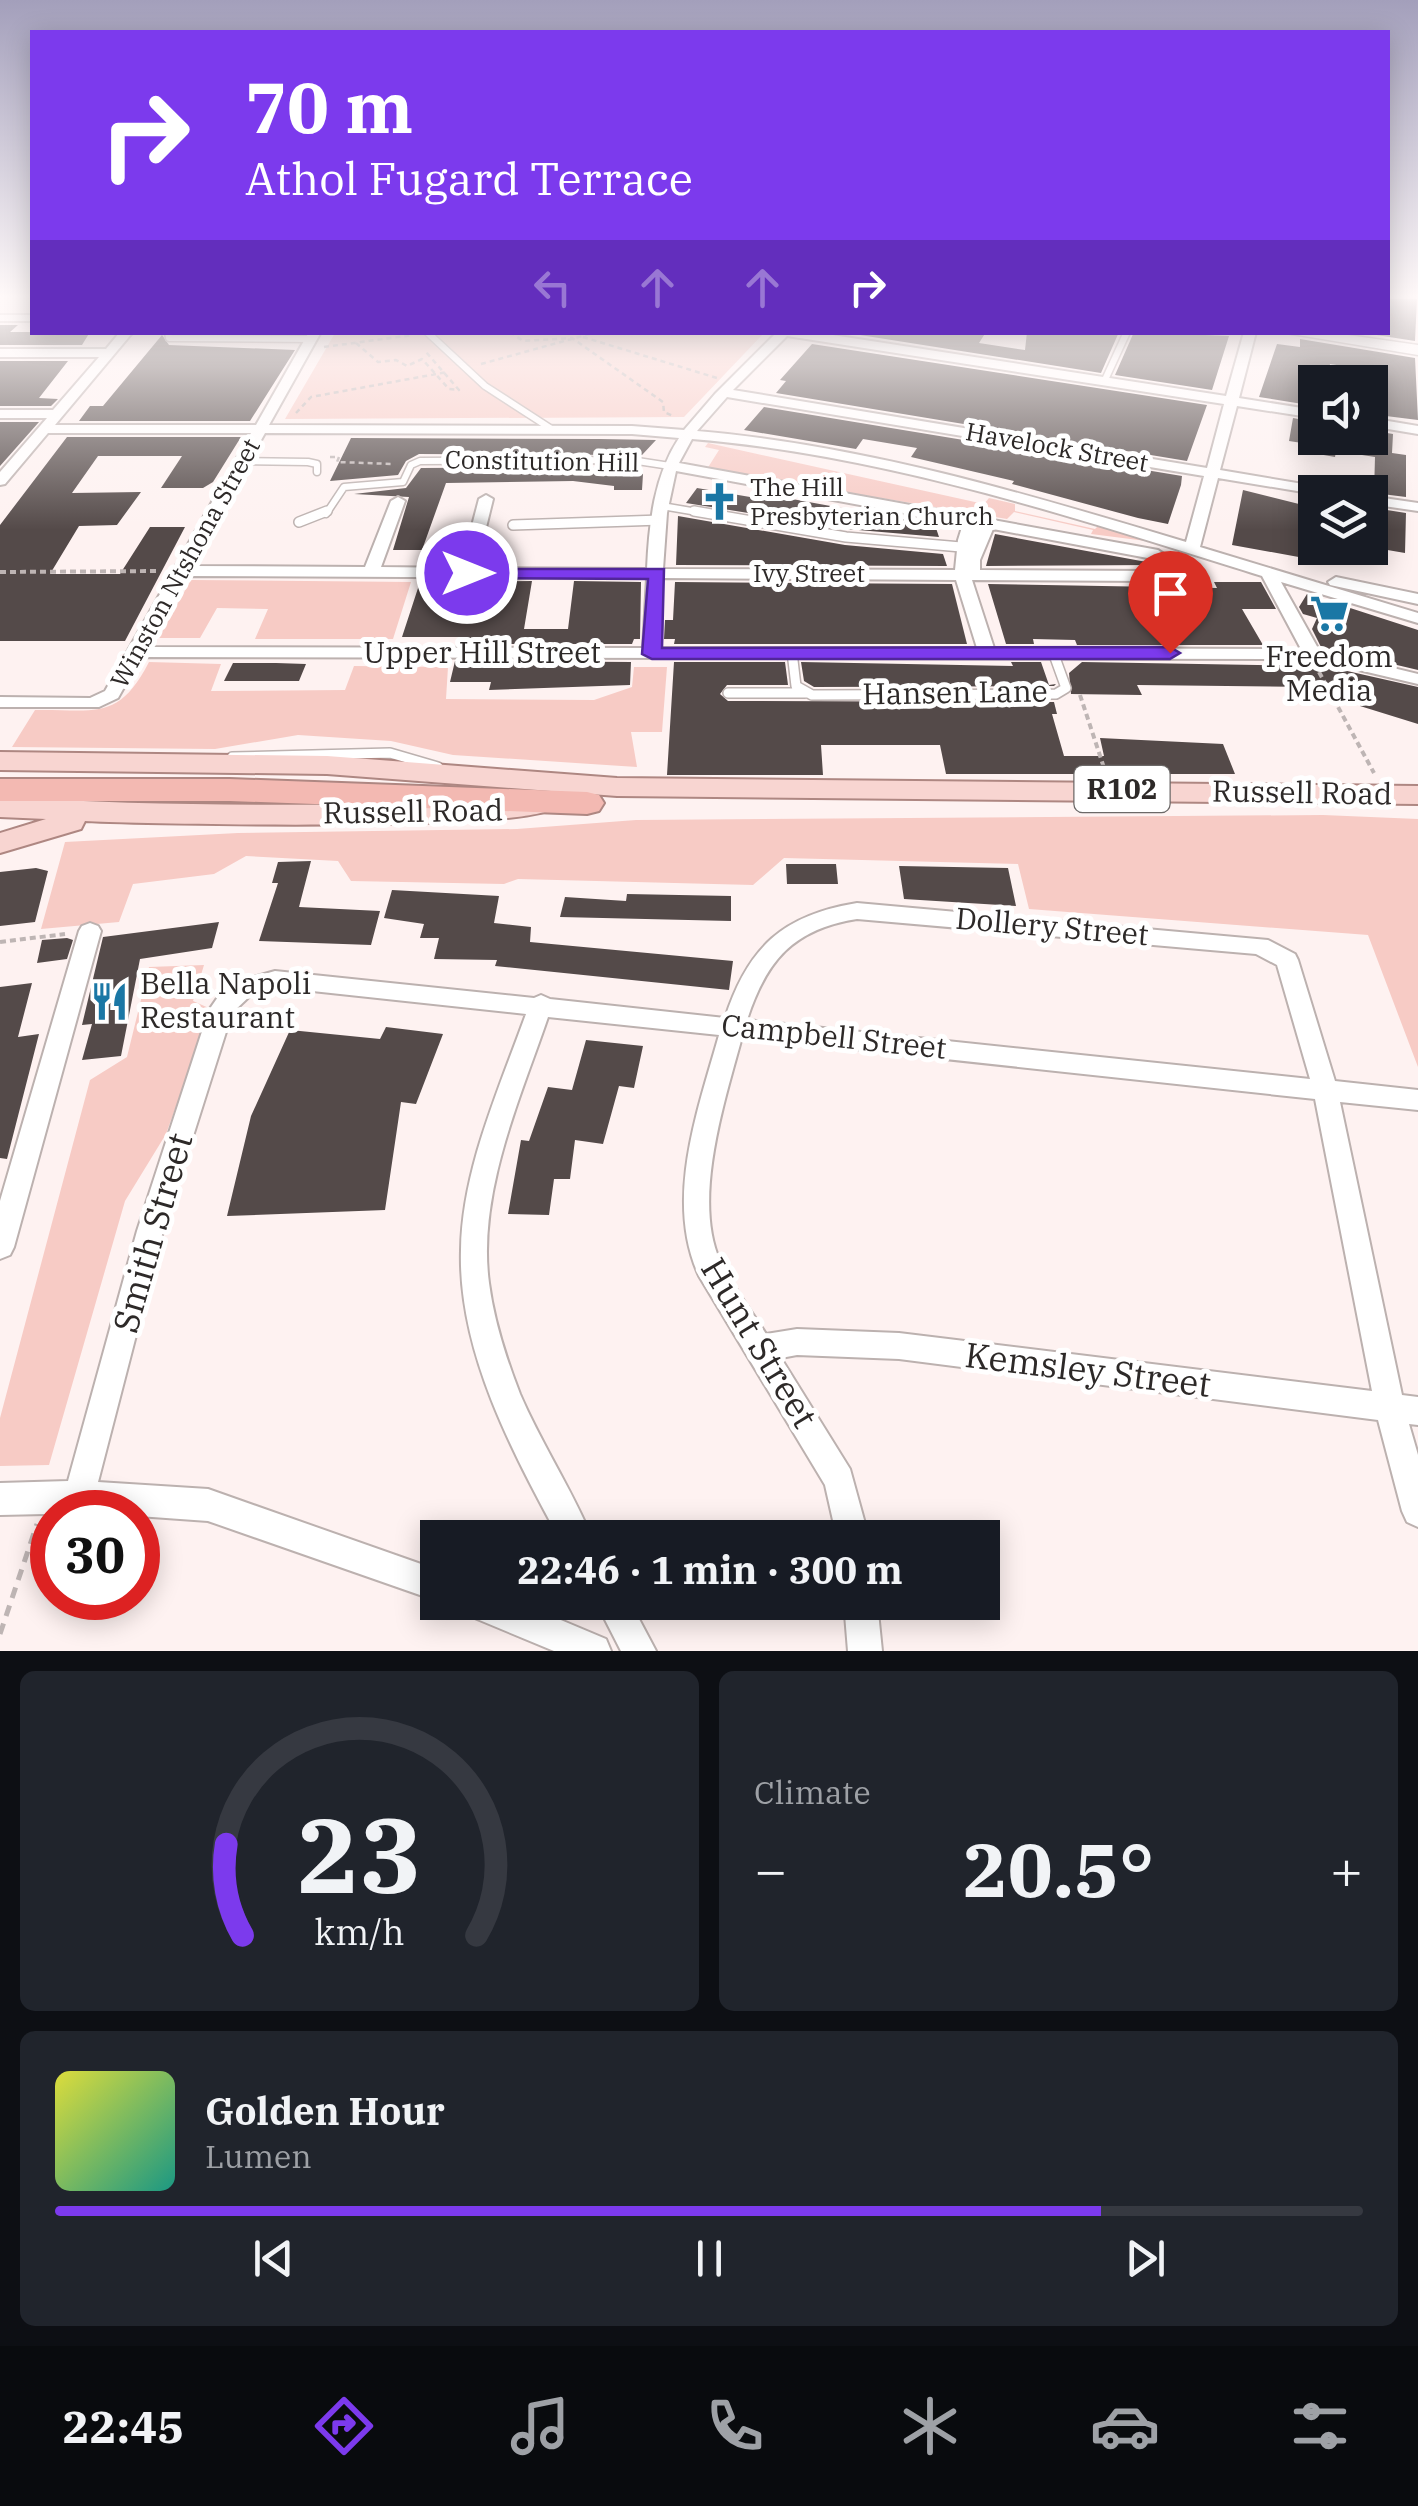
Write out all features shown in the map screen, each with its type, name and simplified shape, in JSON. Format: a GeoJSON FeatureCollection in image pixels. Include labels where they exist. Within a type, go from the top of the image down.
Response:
{"type":"FeatureCollection","features":[{"type":"Feature","properties":{"kind":"highway"},"geometry":{"type":"LineString","coordinates":[[0,777],[224,777],[556,785]]}},
{"type":"Feature","properties":{"kind":"highway"},"geometry":{"type":"LineString","coordinates":[[0,790],[224,777],[587,803]]}},
{"type":"Feature","properties":{"kind":"main road","name":"Russell Road"},"geometry":{"type":"LineString","coordinates":[[0,761],[224,777],[327,765],[556,785],[827,791],[1111,789],[1418,796]]}},
{"type":"Feature","properties":{"kind":"main road","name":"Russell Road"},"geometry":{"type":"LineString","coordinates":[[0,807],[143,816],[456,813],[827,791]]}},
{"type":"Feature","properties":{"kind":"main road"},"geometry":{"type":"LineString","coordinates":[[0,843],[45,827],[143,816]]}},
{"type":"Feature","properties":{"kind":"street"},"geometry":{"type":"LineString","coordinates":[[0,480],[6,468],[89,376]]}},
{"type":"Feature","properties":{"kind":"street","name":"Winston Ntshona Street"},"geometry":{"type":"LineString","coordinates":[[0,702],[102,701],[112,694],[132,652],[290,376]]}},
{"type":"Feature","properties":{"kind":"street"},"geometry":{"type":"LineString","coordinates":[[652,654],[661,513],[670,466],[693,429],[743,376]]}},
{"type":"Feature","properties":{"kind":"street"},"geometry":{"type":"LineString","coordinates":[[1066,376],[1298,411]]}},
{"type":"Feature","properties":{"kind":"street"},"geometry":{"type":"LineString","coordinates":[[1192,549],[1237,376]]}},
{"type":"Feature","properties":{"kind":"street","name":"Havelock Street"},"geometry":{"type":"LineString","coordinates":[[732,388],[1298,488]]}},
{"type":"Feature","properties":{"kind":"street"},"geometry":{"type":"LineString","coordinates":[[0,414],[55,414]]}},
{"type":"Feature","properties":{"kind":"street"},"geometry":{"type":"LineString","coordinates":[[1388,425],[1418,430]]}},
{"type":"Feature","properties":{"kind":"street"},"geometry":{"type":"LineString","coordinates":[[43,429],[693,429],[945,482],[1192,549],[1270,576],[1418,618]]}},
{"type":"Feature","properties":{"kind":"street"},"geometry":{"type":"LineString","coordinates":[[670,466],[980,523]]}},
{"type":"Feature","properties":{"kind":"street"},"geometry":{"type":"LineString","coordinates":[[371,573],[398,500]]}},
{"type":"Feature","properties":{"kind":"street"},"geometry":{"type":"LineString","coordinates":[[467,573],[486,500]]}},
{"type":"Feature","properties":{"kind":"street"},"geometry":{"type":"LineString","coordinates":[[1388,503],[1418,507]]}},
{"type":"Feature","properties":{"kind":"street"},"geometry":{"type":"LineString","coordinates":[[980,523],[962,546],[988,652]]}},
{"type":"Feature","properties":{"kind":"street"},"geometry":{"type":"LineString","coordinates":[[966,574],[980,523]]}},
{"type":"Feature","properties":{"kind":"street","name":"Ivy Street"},"geometry":{"type":"LineString","coordinates":[[180,571],[1151,576],[1169,572],[1172,562],[1158,555],[980,523]]}},
{"type":"Feature","properties":{"kind":"street"},"geometry":{"type":"LineString","coordinates":[[1221,558],[1418,599]]}},
{"type":"Feature","properties":{"kind":"street"},"geometry":{"type":"LineString","coordinates":[[1270,576],[1310,654]]}},
{"type":"Feature","properties":{"kind":"street","name":"Upper Hill Street"},"geometry":{"type":"LineString","coordinates":[[132,652],[1310,654],[1418,678]]}},
{"type":"Feature","properties":{"kind":"street","name":"Dollery Street"},"geometry":{"type":"LineString","coordinates":[[733,1026],[744,991],[765,956],[798,931],[838,914],[1003,922],[1260,946],[1275,951],[1294,971],[1326,1090],[1404,1409],[1418,1511]]}},
{"type":"Feature","properties":{"kind":"street"},"geometry":{"type":"LineString","coordinates":[[0,1247],[90,931]]}},
{"type":"Feature","properties":{"kind":"street","name":"Campbell Street"},"geometry":{"type":"LineString","coordinates":[[250,982],[274,979],[541,1004],[1418,1100]]}},
{"type":"Feature","properties":{"kind":"street","name":"Smith Street"},"geometry":{"type":"LineString","coordinates":[[81,1490],[150,1232],[221,1010],[232,994],[250,982]]}},
{"type":"Feature","properties":{"kind":"street"},"geometry":{"type":"LineString","coordinates":[[541,1004],[499,1125],[482,1190],[474,1249],[480,1312],[491,1345],[537,1467],[566,1520]]}},
{"type":"Feature","properties":{"kind":"street","name":"Hunt Street"},"geometry":{"type":"LineString","coordinates":[[733,1026],[696,1194],[698,1237],[709,1267],[839,1480],[849,1520]]}},
{"type":"Feature","properties":{"kind":"street","name":"Kemsley Street"},"geometry":{"type":"LineString","coordinates":[[758,1349],[797,1342],[899,1346],[1404,1409]]}},
{"type":"Feature","properties":{"kind":"street"},"geometry":{"type":"LineString","coordinates":[[0,1500],[30,1497]]}},
{"type":"Feature","properties":{"kind":"street"},"geometry":{"type":"LineString","coordinates":[[160,1502],[208,1505],[420,1581]]}},
{"type":"Feature","properties":{"kind":"street"},"geometry":{"type":"LineString","coordinates":[[520,1620],[594,1651]]}},
{"type":"Feature","properties":{"kind":"street"},"geometry":{"type":"LineString","coordinates":[[622,1620],[638,1651]]}},
{"type":"Feature","properties":{"kind":"street"},"geometry":{"type":"LineString","coordinates":[[862,1620],[865,1651]]}},
{"type":"Feature","properties":{"kind":"lane"},"geometry":{"type":"LineString","coordinates":[[474,376],[553,430]]}},
{"type":"Feature","properties":{"kind":"lane"},"geometry":{"type":"LineString","coordinates":[[1104,382],[1107,376]]}},
{"type":"Feature","properties":{"kind":"lane","name":"Constitution Hill"},"geometry":{"type":"LineString","coordinates":[[413,463],[631,460],[670,466]]}},
{"type":"Feature","properties":{"kind":"lane"},"geometry":{"type":"LineString","coordinates":[[243,462],[308,462],[317,464],[317,472]]}},
{"type":"Feature","properties":{"kind":"lane"},"geometry":{"type":"LineString","coordinates":[[300,522],[325,515],[344,487],[403,482],[413,463]]}},
{"type":"Feature","properties":{"kind":"lane"},"geometry":{"type":"LineString","coordinates":[[513,524],[661,513],[846,537],[962,546]]}},
{"type":"Feature","properties":{"kind":"lane"},"geometry":{"type":"LineString","coordinates":[[792,652],[796,686],[806,693]]}},
{"type":"Feature","properties":{"kind":"lane","name":"Hansen Lane"},"geometry":{"type":"LineString","coordinates":[[728,694],[1056,694],[1066,688],[1053,652]]}},
{"type":"Feature","properties":{"kind":"path"},"geometry":{"type":"LineString","coordinates":[[437,376],[449,389],[459,390],[445,376]]}},
{"type":"Feature","properties":{"kind":"path"},"geometry":{"type":"LineString","coordinates":[[626,376],[663,402],[664,412],[693,429]]}},
{"type":"Feature","properties":{"kind":"path"},"geometry":{"type":"LineString","coordinates":[[697,376],[732,388]]}},
{"type":"Feature","properties":{"kind":"path"},"geometry":{"type":"LineString","coordinates":[[294,417],[311,397],[332,395]]}},
{"type":"Feature","properties":{"kind":"path","name":"Constitution Hill"},"geometry":{"type":"LineString","coordinates":[[328,457],[339,457],[337,462],[413,463]]}},
{"type":"Feature","properties":{"kind":"path"},"geometry":{"type":"LineString","coordinates":[[0,572],[180,571]]}},
{"type":"Feature","properties":{"kind":"path"},"geometry":{"type":"LineString","coordinates":[[1310,654],[1386,795]]}},
{"type":"Feature","properties":{"kind":"path"},"geometry":{"type":"LineString","coordinates":[[1082,700],[1111,789]]}},
{"type":"Feature","properties":{"kind":"path"},"geometry":{"type":"LineString","coordinates":[[0,942],[90,931]]}},
{"type":"Feature","properties":{"kind":"path"},"geometry":{"type":"LineString","coordinates":[[0,1634],[30,1543]]}},
{"type":"Feature","properties":{"kind":"shaded area"},"geometry":{"type":"Polygon","coordinates":[[[310,376],[723,376],[684,417],[285,419],[310,376]]]}},
{"type":"Feature","properties":{"kind":"shaded area"},"geometry":{"type":"Polygon","coordinates":[[[708,443],[984,504],[989,498],[1015,504],[1015,511],[1095,529],[1098,526],[1154,542],[1091,534],[1093,530],[1014,512],[1007,519],[707,469],[719,450],[705,447],[708,443]]]}},
{"type":"Feature","properties":{"kind":"shaded area"},"geometry":{"type":"Polygon","coordinates":[[[191,580],[411,582],[393,639],[255,639],[268,609],[217,608],[200,638],[158,638],[191,580]]]}},
{"type":"Feature","properties":{"kind":"shaded area"},"geometry":{"type":"Polygon","coordinates":[[[149,662],[221,664],[211,691],[345,690],[354,666],[448,667],[446,699],[594,700],[632,687],[634,667],[667,667],[662,732],[631,732],[637,767],[453,755],[391,741],[298,735],[215,749],[12,747],[35,710],[89,710],[115,703],[127,695],[149,662]]]}},
{"type":"Feature","properties":{"kind":"shaded area"},"geometry":{"type":"Polygon","coordinates":[[[1323,815],[1418,819],[1418,1067],[1368,935],[1029,909],[1018,864],[784,858],[753,885],[518,879],[504,884],[351,881],[338,861],[246,856],[214,874],[133,884],[119,922],[41,929],[65,842],[238,833],[517,829],[636,820],[1323,815]]]}},
{"type":"Feature","properties":{"kind":"shaded area"},"geometry":{"type":"Polygon","coordinates":[[[204,965],[193,1001],[211,1009],[166,1134],[125,1201],[49,1465],[0,1466],[0,1418],[90,1080],[127,1057],[149,967],[204,965]]]}},
{"type":"Feature","properties":{"kind":"building"},"geometry":{"type":"Polygon","coordinates":[[[0,376],[56,376],[39,398],[58,399],[51,406],[0,406],[0,376]]]}},
{"type":"Feature","properties":{"kind":"building"},"geometry":{"type":"Polygon","coordinates":[[[128,376],[278,376],[250,421],[79,421],[90,406],[103,406],[128,376]]]}},
{"type":"Feature","properties":{"kind":"building"},"geometry":{"type":"Polygon","coordinates":[[[784,376],[1020,376],[1207,405],[1187,461],[776,393],[786,381],[780,380],[784,376]]]}},
{"type":"Feature","properties":{"kind":"building"},"geometry":{"type":"Polygon","coordinates":[[[1122,376],[1216,376],[1212,390],[1122,376]]]}},
{"type":"Feature","properties":{"kind":"building"},"geometry":{"type":"Polygon","coordinates":[[[1266,376],[1298,376],[1298,403],[1259,397],[1266,376]]]}},
{"type":"Feature","properties":{"kind":"building"},"geometry":{"type":"Polygon","coordinates":[[[1388,376],[1416,376],[1418,420],[1388,416],[1388,376]]]}},
{"type":"Feature","properties":{"kind":"building"},"geometry":{"type":"Polygon","coordinates":[[[764,407],[1182,476],[1181,485],[1168,524],[911,457],[917,448],[863,439],[856,449],[744,430],[764,407]]]}},
{"type":"Feature","properties":{"kind":"building"},"geometry":{"type":"Polygon","coordinates":[[[1293,418],[1298,419],[1298,442],[1289,441],[1293,418]]]}},
{"type":"Feature","properties":{"kind":"building"},"geometry":{"type":"Polygon","coordinates":[[[0,422],[39,422],[0,466],[0,422]]]}},
{"type":"Feature","properties":{"kind":"building"},"geometry":{"type":"Polygon","coordinates":[[[1388,433],[1393,434],[1392,453],[1406,455],[1406,497],[1388,495],[1388,475],[1374,475],[1375,457],[1362,455],[1388,455],[1388,433]]]}},
{"type":"Feature","properties":{"kind":"building"},"geometry":{"type":"Polygon","coordinates":[[[67,437],[241,437],[213,482],[203,488],[161,488],[182,456],[98,456],[72,493],[141,492],[117,525],[79,526],[50,574],[120,574],[150,527],[185,527],[125,641],[0,641],[0,525],[67,437]]]}},
{"type":"Feature","properties":{"kind":"building"},"geometry":{"type":"Polygon","coordinates":[[[351,438],[656,440],[642,455],[419,454],[406,461],[398,475],[330,481],[351,438]]]}},
{"type":"Feature","properties":{"kind":"building"},"geometry":{"type":"Polygon","coordinates":[[[630,467],[643,474],[642,490],[614,490],[614,486],[573,481],[446,483],[422,550],[393,550],[409,497],[354,494],[406,488],[421,468],[630,467]]]}},
{"type":"Feature","properties":{"kind":"building"},"geometry":{"type":"Polygon","coordinates":[[[697,488],[756,498],[759,493],[935,525],[939,537],[847,529],[686,503],[697,488]]]}},
{"type":"Feature","properties":{"kind":"building"},"geometry":{"type":"Polygon","coordinates":[[[1243,490],[1298,504],[1298,557],[1232,545],[1243,490]]]}},
{"type":"Feature","properties":{"kind":"building"},"geometry":{"type":"Polygon","coordinates":[[[1388,510],[1406,513],[1405,553],[1388,550],[1388,510]]]}},
{"type":"Feature","properties":{"kind":"building"},"geometry":{"type":"Polygon","coordinates":[[[678,516],[845,545],[943,554],[947,566],[676,565],[678,516]]]}},
{"type":"Feature","properties":{"kind":"building"},"geometry":{"type":"Polygon","coordinates":[[[995,534],[1152,563],[1156,565],[986,566],[995,534]]]}},
{"type":"Feature","properties":{"kind":"building"},"geometry":{"type":"Polygon","coordinates":[[[532,581],[524,629],[568,629],[574,581],[641,582],[640,639],[634,639],[632,644],[460,644],[462,637],[402,637],[420,582],[532,581]]]}},
{"type":"Feature","properties":{"kind":"building"},"geometry":{"type":"Polygon","coordinates":[[[675,582],[952,584],[967,644],[674,644],[675,639],[664,639],[665,620],[673,620],[675,582]]]}},
{"type":"Feature","properties":{"kind":"building"},"geometry":{"type":"Polygon","coordinates":[[[1214,582],[1261,582],[1276,609],[1242,609],[1263,645],[1077,645],[1075,640],[1033,639],[1034,644],[1006,644],[988,584],[1217,588],[1214,582]]]}},
{"type":"Feature","properties":{"kind":"building"},"geometry":{"type":"Polygon","coordinates":[[[1307,594],[1418,630],[1418,670],[1321,647],[1312,629],[1317,618],[1303,614],[1299,607],[1307,594]]]}},
{"type":"Feature","properties":{"kind":"building"},"geometry":{"type":"Polygon","coordinates":[[[455,661],[631,662],[630,685],[489,690],[491,682],[450,682],[455,661]]]}},
{"type":"Feature","properties":{"kind":"building"},"geometry":{"type":"Polygon","coordinates":[[[674,662],[785,662],[788,685],[727,685],[720,694],[728,701],[1054,702],[1057,714],[1052,714],[1064,756],[1104,756],[1100,738],[1223,744],[1235,774],[946,774],[940,745],[821,745],[823,775],[667,775],[674,662]]]}},
{"type":"Feature","properties":{"kind":"building"},"geometry":{"type":"Polygon","coordinates":[[[801,662],[1013,666],[1011,662],[1041,662],[1049,685],[1056,684],[1054,686],[814,687],[804,681],[801,662]]]}},
{"type":"Feature","properties":{"kind":"building"},"geometry":{"type":"Polygon","coordinates":[[[1082,662],[1325,666],[1418,687],[1418,724],[1360,706],[1363,700],[1313,692],[1310,687],[1137,685],[1142,695],[1071,694],[1069,673],[1082,662]]]}},
{"type":"Feature","properties":{"kind":"building"},"geometry":{"type":"Polygon","coordinates":[[[233,663],[306,664],[299,681],[224,681],[233,663]]]}},
{"type":"Feature","properties":{"kind":"building"},"geometry":{"type":"Polygon","coordinates":[[[311,861],[299,907],[380,911],[371,945],[259,941],[278,883],[272,883],[278,862],[311,861]]]}},
{"type":"Feature","properties":{"kind":"building"},"geometry":{"type":"Polygon","coordinates":[[[786,864],[836,864],[838,884],[787,884],[786,864]]]}},
{"type":"Feature","properties":{"kind":"building"},"geometry":{"type":"Polygon","coordinates":[[[899,866],[1008,868],[1016,906],[904,899],[899,866]]]}},
{"type":"Feature","properties":{"kind":"building"},"geometry":{"type":"Polygon","coordinates":[[[36,868],[48,871],[35,922],[0,926],[0,872],[36,868]]]}},
{"type":"Feature","properties":{"kind":"building"},"geometry":{"type":"Polygon","coordinates":[[[392,890],[499,896],[494,923],[531,927],[530,942],[733,961],[729,990],[495,966],[497,960],[434,959],[439,938],[420,938],[424,924],[384,918],[392,890]]]}},
{"type":"Feature","properties":{"kind":"building"},"geometry":{"type":"Polygon","coordinates":[[[627,894],[731,896],[731,921],[560,917],[565,897],[626,901],[627,894]]]}},
{"type":"Feature","properties":{"kind":"building"},"geometry":{"type":"Polygon","coordinates":[[[219,922],[212,948],[140,959],[121,1056],[82,1060],[92,1024],[82,1025],[103,937],[219,922]]]}},
{"type":"Feature","properties":{"kind":"building"},"geometry":{"type":"Polygon","coordinates":[[[42,940],[73,940],[67,959],[37,963],[42,940]]]}},
{"type":"Feature","properties":{"kind":"building"},"geometry":{"type":"Polygon","coordinates":[[[32,983],[18,1037],[39,1034],[7,1159],[0,1158],[0,987],[32,983]]]}},
{"type":"Feature","properties":{"kind":"building"},"geometry":{"type":"Polygon","coordinates":[[[386,1027],[443,1034],[416,1104],[401,1102],[385,1210],[227,1216],[251,1116],[290,1030],[380,1039],[386,1027]]]}},
{"type":"Feature","properties":{"kind":"building"},"geometry":{"type":"Polygon","coordinates":[[[586,1040],[643,1046],[634,1088],[619,1086],[603,1144],[575,1140],[570,1179],[554,1179],[549,1215],[508,1214],[521,1140],[529,1141],[548,1087],[572,1090],[586,1040]]]}},
{"type":"Feature","properties":{"kind":"place","name":"The Hill Presbyterian Church"},"geometry":{"type":"Point","coordinates":[720,501]}},
{"type":"Feature","properties":{"kind":"place","name":"Freedom Media"},"geometry":{"type":"Point","coordinates":[1329,613]}},
{"type":"Feature","properties":{"kind":"place","name":"Bella Napoli Restaurant"},"geometry":{"type":"Point","coordinates":[110,1001]}},
{"type":"Feature","properties":{"kind":"route"},"geometry":{"type":"LineString","coordinates":[[467,573],[658,573],[652,654],[1170,653]]}}]}
